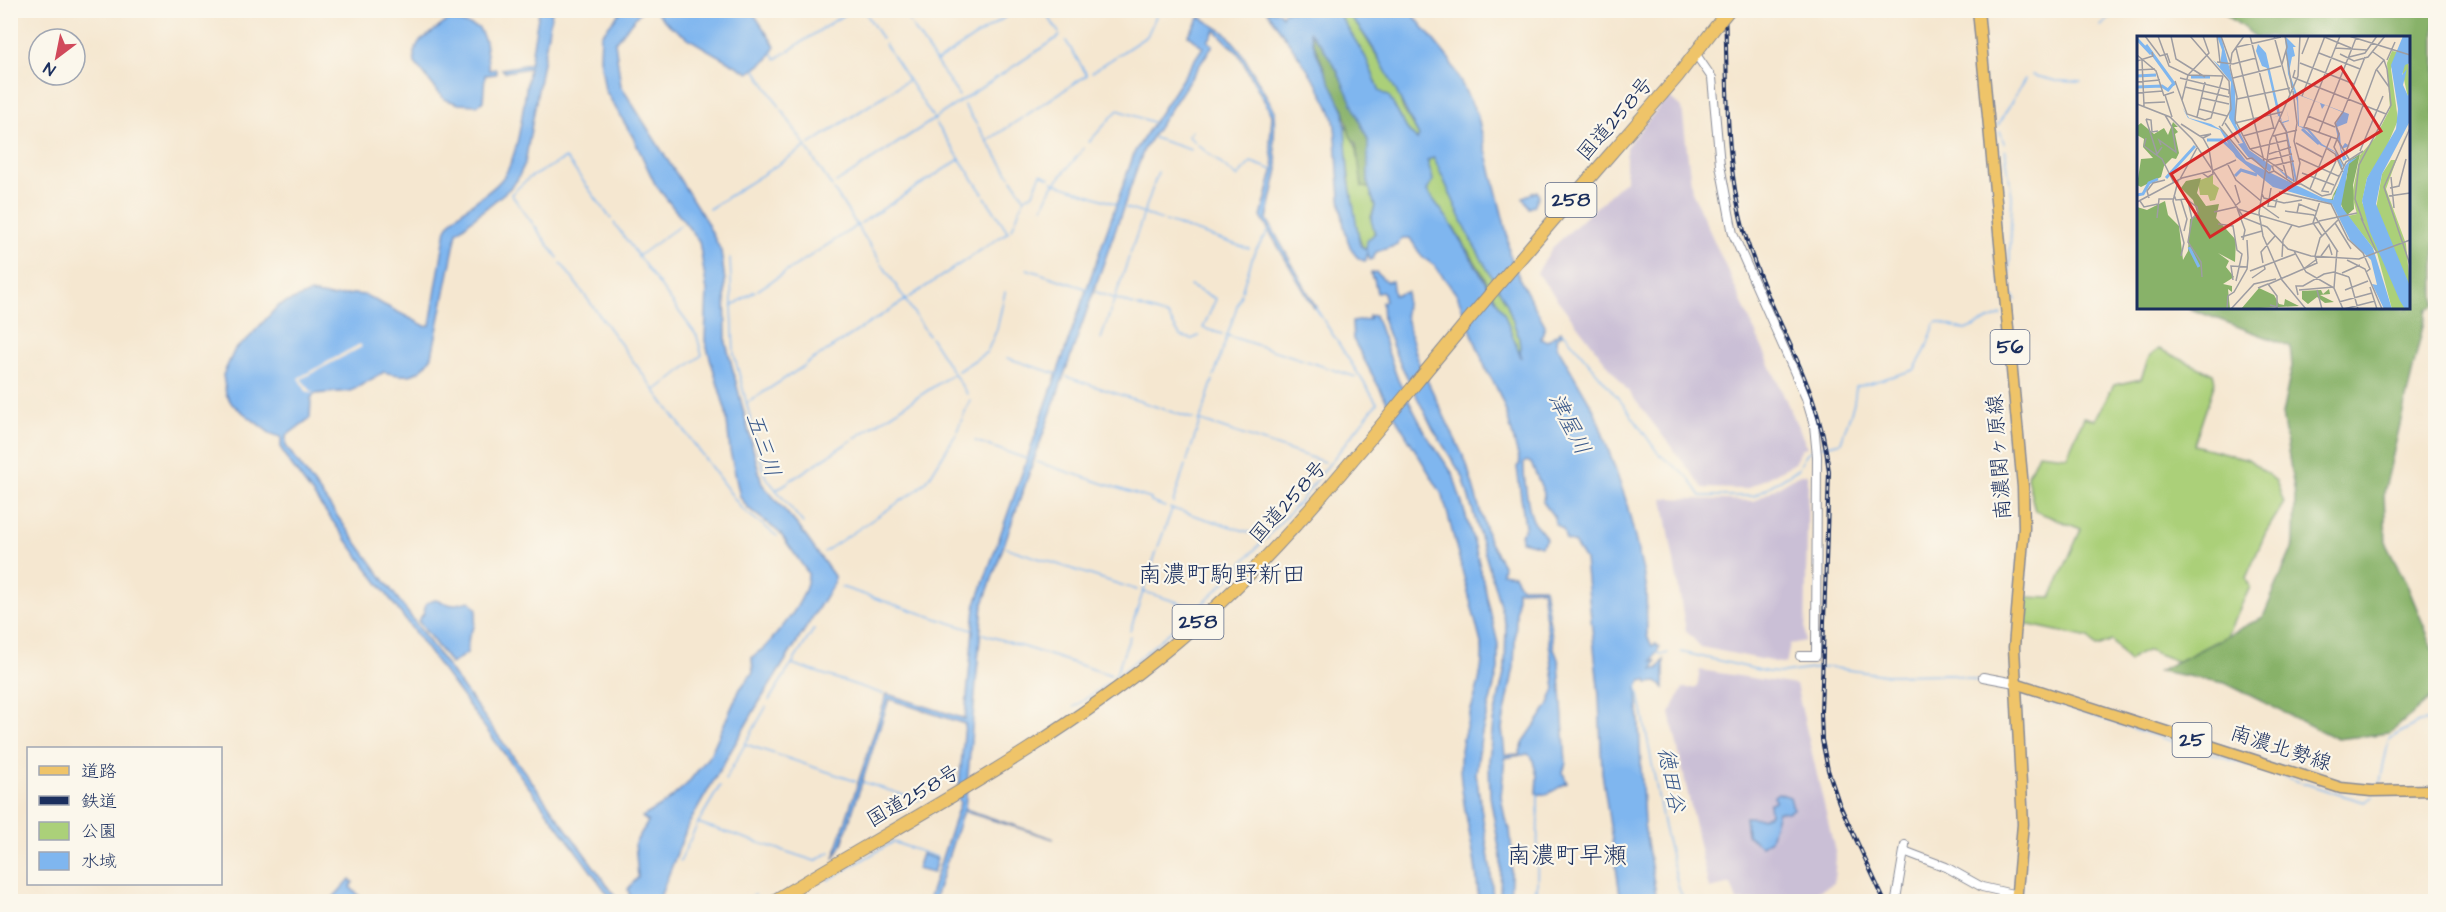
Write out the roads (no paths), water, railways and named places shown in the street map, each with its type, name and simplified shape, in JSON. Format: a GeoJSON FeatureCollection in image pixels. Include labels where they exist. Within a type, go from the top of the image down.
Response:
{"type":"FeatureCollection","features":[{"type":"Feature","properties":{"kind":"highway","name":"国道258号"},"geometry":{"type":"LineString","coordinates":[[771,902],[971,785],[1098,705],[1179,640],[1246,577],[1314,504],[1677,77],[1730,10]]}},
{"type":"Feature","properties":{"kind":"main road","name":"南濃関ヶ原線"},"geometry":{"type":"LineString","coordinates":[[1978,10],[2023,488],[2024,528],[2014,647],[2023,824],[2017,898]]}},
{"type":"Feature","properties":{"kind":"main road","name":"南濃北勢線"},"geometry":{"type":"LineString","coordinates":[[2015,683],[2342,788],[2375,791],[2436,790]]}},
{"type":"Feature","properties":{"kind":"street"},"geometry":{"type":"LineString","coordinates":[[1695,53],[1712,78],[1720,165],[1733,234],[1806,398],[1816,448],[1816,656],[1800,656]]}},
{"type":"Feature","properties":{"kind":"street"},"geometry":{"type":"LineString","coordinates":[[1983,676],[2015,683]]}},
{"type":"Feature","properties":{"kind":"street"},"geometry":{"type":"LineString","coordinates":[[1896,899],[1904,848],[1995,892],[2017,898]]}},
{"type":"Feature","properties":{"kind":"water"},"geometry":{"type":"Polygon","coordinates":[[[622,10],[641,11],[615,42],[621,86],[706,221],[721,251],[725,281],[726,343],[762,484],[799,527],[834,576],[834,583],[758,704],[688,825],[658,902],[631,901],[628,889],[638,877],[635,843],[648,822],[642,817],[664,804],[687,784],[710,755],[740,689],[753,672],[752,658],[766,646],[793,612],[804,592],[808,573],[780,533],[748,508],[740,497],[730,451],[726,412],[705,341],[707,291],[699,241],[655,184],[633,137],[605,90],[600,58],[601,35],[622,10]]]}},
{"type":"Feature","properties":{"kind":"water"},"geometry":{"type":"Polygon","coordinates":[[[539,11],[552,11],[525,163],[517,180],[509,189],[457,232],[432,356],[422,369],[412,374],[399,375],[384,372],[351,391],[314,394],[311,399],[310,418],[286,436],[286,446],[619,901],[613,901],[286,458],[281,448],[281,437],[271,434],[232,404],[226,394],[223,375],[235,349],[246,341],[278,306],[310,293],[332,297],[365,295],[425,326],[430,325],[446,229],[458,215],[501,180],[513,158],[529,68],[505,72],[502,69],[530,64],[539,11]]]}},
{"type":"Feature","properties":{"kind":"water"},"geometry":{"type":"Polygon","coordinates":[[[656,11],[752,11],[775,46],[768,59],[749,73],[672,27],[656,11]]]}},
{"type":"Feature","properties":{"kind":"water","name":"津屋川"},"geometry":{"type":"Polygon","coordinates":[[[1267,11],[1278,11],[1282,16],[1284,11],[1337,11],[1365,56],[1380,91],[1389,97],[1407,129],[1417,140],[1419,136],[1376,52],[1366,36],[1344,11],[1410,11],[1449,59],[1477,114],[1507,234],[1509,253],[1521,282],[1545,325],[1541,339],[1547,341],[1561,331],[1562,334],[1556,339],[1557,346],[1595,412],[1626,500],[1646,584],[1647,636],[1652,646],[1655,644],[1659,648],[1652,661],[1656,661],[1653,669],[1658,669],[1664,660],[1664,688],[1657,682],[1648,683],[1647,680],[1641,681],[1637,686],[1644,824],[1657,901],[1621,901],[1602,772],[1599,696],[1585,560],[1574,543],[1566,540],[1563,530],[1555,523],[1554,517],[1543,502],[1544,493],[1531,463],[1527,461],[1524,463],[1524,468],[1529,508],[1534,522],[1546,539],[1541,546],[1521,541],[1521,534],[1525,527],[1517,467],[1520,463],[1503,403],[1487,372],[1457,295],[1435,266],[1422,257],[1410,238],[1402,238],[1397,245],[1376,252],[1370,260],[1367,253],[1366,261],[1356,255],[1348,242],[1343,223],[1336,134],[1330,110],[1315,81],[1267,11]],[[1309,31],[1318,57],[1344,111],[1348,174],[1360,245],[1366,250],[1367,241],[1375,233],[1371,220],[1375,206],[1368,184],[1368,140],[1337,70],[1322,46],[1309,31]],[[1434,158],[1427,160],[1433,180],[1427,191],[1447,218],[1504,313],[1521,358],[1519,338],[1507,304],[1470,238],[1434,158]]]}},
{"type":"Feature","properties":{"kind":"water"},"geometry":{"type":"Polygon","coordinates":[[[1200,17],[1226,33],[1240,50],[1275,111],[1274,143],[1278,169],[1267,219],[1316,307],[1314,308],[1261,217],[1274,168],[1270,142],[1272,115],[1238,53],[1215,30],[1208,41],[1213,45],[1144,149],[983,604],[965,809],[1054,839],[963,811],[934,901],[928,901],[960,803],[958,797],[965,724],[889,699],[842,844],[834,859],[838,844],[887,694],[965,719],[975,607],[1135,151],[1203,47],[1188,35],[1200,17]]]}},
{"type":"Feature","properties":{"kind":"water"},"geometry":{"type":"Polygon","coordinates":[[[450,19],[479,28],[485,41],[489,70],[496,69],[496,74],[485,75],[483,101],[478,105],[459,104],[444,99],[415,63],[414,52],[419,42],[450,19]]]}},
{"type":"Feature","properties":{"kind":"water"},"geometry":{"type":"Polygon","coordinates":[[[1537,191],[1539,195],[1534,206],[1529,208],[1523,197],[1537,191]]]}},
{"type":"Feature","properties":{"kind":"water"},"geometry":{"type":"Polygon","coordinates":[[[1376,272],[1387,282],[1392,281],[1394,295],[1407,292],[1405,314],[1418,361],[1466,462],[1489,541],[1503,565],[1502,573],[1514,575],[1521,587],[1544,587],[1554,649],[1559,662],[1566,763],[1563,772],[1567,783],[1548,793],[1536,793],[1537,776],[1532,757],[1528,754],[1505,758],[1501,796],[1505,819],[1510,829],[1512,852],[1510,901],[1500,901],[1501,858],[1490,796],[1489,760],[1493,722],[1505,669],[1506,626],[1463,477],[1433,429],[1396,355],[1383,320],[1382,302],[1385,301],[1383,292],[1377,293],[1371,273],[1376,272]],[[1542,589],[1517,590],[1514,667],[1502,728],[1505,755],[1519,754],[1524,741],[1548,706],[1555,689],[1542,589]]]}},
{"type":"Feature","properties":{"kind":"water"},"geometry":{"type":"Polygon","coordinates":[[[1375,315],[1398,380],[1427,436],[1453,474],[1475,546],[1498,644],[1498,670],[1481,737],[1476,774],[1491,872],[1493,901],[1478,901],[1460,765],[1464,735],[1480,677],[1482,647],[1443,496],[1394,415],[1353,339],[1352,322],[1369,319],[1369,316],[1375,315]]]}},
{"type":"Feature","properties":{"kind":"water"},"geometry":{"type":"Polygon","coordinates":[[[435,600],[452,605],[470,601],[477,609],[474,627],[469,635],[467,653],[451,664],[418,621],[424,613],[426,603],[435,600]]]}},
{"type":"Feature","properties":{"kind":"water"},"geometry":{"type":"Polygon","coordinates":[[[1778,793],[1790,797],[1793,809],[1788,812],[1778,811],[1770,840],[1761,846],[1747,835],[1745,817],[1762,818],[1770,814],[1769,804],[1775,801],[1774,796],[1778,793]]]}},
{"type":"Feature","properties":{"kind":"water"},"geometry":{"type":"Polygon","coordinates":[[[922,854],[937,859],[933,873],[917,869],[922,854]]]}},
{"type":"Feature","properties":{"kind":"water"},"geometry":{"type":"Polygon","coordinates":[[[350,879],[353,882],[350,887],[364,901],[330,901],[350,879]]]}},
{"type":"Feature","properties":{"kind":"waterway"},"geometry":{"type":"LineString","coordinates":[[772,52],[776,59],[851,10]]}},
{"type":"Feature","properties":{"kind":"waterway"},"geometry":{"type":"LineString","coordinates":[[864,10],[882,39]]}},
{"type":"Feature","properties":{"kind":"waterway"},"geometry":{"type":"LineString","coordinates":[[902,10],[910,23]]}},
{"type":"Feature","properties":{"kind":"waterway"},"geometry":{"type":"LineString","coordinates":[[936,62],[1016,10]]}},
{"type":"Feature","properties":{"kind":"waterway"},"geometry":{"type":"LineString","coordinates":[[1044,10],[1059,33]]}},
{"type":"Feature","properties":{"kind":"waterway"},"geometry":{"type":"LineString","coordinates":[[2101,26],[2119,10]]}},
{"type":"Feature","properties":{"kind":"waterway"},"geometry":{"type":"LineString","coordinates":[[1092,72],[1147,36],[1157,14]]}},
{"type":"Feature","properties":{"kind":"waterway"},"geometry":{"type":"LineString","coordinates":[[912,26],[959,96]]}},
{"type":"Feature","properties":{"kind":"waterway"},"geometry":{"type":"LineString","coordinates":[[938,116],[1060,36]]}},
{"type":"Feature","properties":{"kind":"waterway"},"geometry":{"type":"LineString","coordinates":[[987,141],[1087,75],[1066,41]]}},
{"type":"Feature","properties":{"kind":"waterway"},"geometry":{"type":"LineString","coordinates":[[885,44],[932,116]]}},
{"type":"Feature","properties":{"kind":"waterway"},"geometry":{"type":"LineString","coordinates":[[755,69],[780,107]]}},
{"type":"Feature","properties":{"kind":"waterway"},"geometry":{"type":"LineString","coordinates":[[2032,75],[2056,81],[2081,82]]}},
{"type":"Feature","properties":{"kind":"waterway"},"geometry":{"type":"LineString","coordinates":[[1998,125],[2025,79]]}},
{"type":"Feature","properties":{"kind":"waterway"},"geometry":{"type":"LineString","coordinates":[[810,144],[908,80]]}},
{"type":"Feature","properties":{"kind":"waterway"},"geometry":{"type":"LineString","coordinates":[[964,105],[1010,176]]}},
{"type":"Feature","properties":{"kind":"waterway"},"geometry":{"type":"LineString","coordinates":[[782,110],[832,187]]}},
{"type":"Feature","properties":{"kind":"waterway"},"geometry":{"type":"LineString","coordinates":[[1089,142],[1118,110],[1152,122]]}},
{"type":"Feature","properties":{"kind":"waterway"},"geometry":{"type":"LineString","coordinates":[[836,183],[936,118]]}},
{"type":"Feature","properties":{"kind":"waterway"},"geometry":{"type":"LineString","coordinates":[[936,123],[983,194]]}},
{"type":"Feature","properties":{"kind":"waterway"},"geometry":{"type":"LineString","coordinates":[[1192,131],[1188,136],[1195,142]]}},
{"type":"Feature","properties":{"kind":"waterway"},"geometry":{"type":"LineString","coordinates":[[2000,131],[2004,143]]}},
{"type":"Feature","properties":{"kind":"waterway"},"geometry":{"type":"LineString","coordinates":[[1154,138],[1191,150]]}},
{"type":"Feature","properties":{"kind":"waterway"},"geometry":{"type":"LineString","coordinates":[[1198,145],[1237,177],[1251,162],[1273,170]]}},
{"type":"Feature","properties":{"kind":"waterway"},"geometry":{"type":"LineString","coordinates":[[709,209],[807,146]]}},
{"type":"Feature","properties":{"kind":"waterway"},"geometry":{"type":"LineString","coordinates":[[1043,207],[1052,187],[1084,148]]}},
{"type":"Feature","properties":{"kind":"waterway"},"geometry":{"type":"LineString","coordinates":[[2005,150],[2012,196],[2009,283]]}},
{"type":"Feature","properties":{"kind":"waterway"},"geometry":{"type":"LineString","coordinates":[[558,258],[511,194],[529,178],[566,158],[611,219]]}},
{"type":"Feature","properties":{"kind":"waterway"},"geometry":{"type":"LineString","coordinates":[[861,223],[960,159]]}},
{"type":"Feature","properties":{"kind":"waterway"},"geometry":{"type":"LineString","coordinates":[[1130,254],[1158,172]]}},
{"type":"Feature","properties":{"kind":"waterway"},"geometry":{"type":"LineString","coordinates":[[1012,229],[1024,199],[1033,193],[1041,174],[1050,178]]}},
{"type":"Feature","properties":{"kind":"waterway"},"geometry":{"type":"LineString","coordinates":[[1012,179],[1024,198]]}},
{"type":"Feature","properties":{"kind":"waterway"},"geometry":{"type":"LineString","coordinates":[[1052,182],[1116,204]]}},
{"type":"Feature","properties":{"kind":"waterway"},"geometry":{"type":"LineString","coordinates":[[834,190],[880,261]]}},
{"type":"Feature","properties":{"kind":"waterway"},"geometry":{"type":"LineString","coordinates":[[910,297],[1008,232],[985,197]]}},
{"type":"Feature","properties":{"kind":"waterway"},"geometry":{"type":"LineString","coordinates":[[1126,208],[1162,220]]}},
{"type":"Feature","properties":{"kind":"waterway"},"geometry":{"type":"LineString","coordinates":[[1165,221],[1249,249]]}},
{"type":"Feature","properties":{"kind":"waterway"},"geometry":{"type":"LineString","coordinates":[[614,223],[697,336],[702,355],[656,390]]}},
{"type":"Feature","properties":{"kind":"waterway"},"geometry":{"type":"LineString","coordinates":[[638,256],[681,225]]}},
{"type":"Feature","properties":{"kind":"waterway"},"geometry":{"type":"LineString","coordinates":[[758,290],[858,225]]}},
{"type":"Feature","properties":{"kind":"waterway"},"geometry":{"type":"LineString","coordinates":[[1242,290],[1254,253],[1268,232]]}},
{"type":"Feature","properties":{"kind":"waterway"},"geometry":{"type":"LineString","coordinates":[[1101,339],[1129,257]]}},
{"type":"Feature","properties":{"kind":"waterway","name":"五三川"},"geometry":{"type":"LineString","coordinates":[[730,258],[734,354],[765,476],[803,523]]}},
{"type":"Feature","properties":{"kind":"waterway"},"geometry":{"type":"LineString","coordinates":[[561,263],[742,509],[777,536]]}},
{"type":"Feature","properties":{"kind":"waterway"},"geometry":{"type":"LineString","coordinates":[[882,264],[928,335]]}},
{"type":"Feature","properties":{"kind":"waterway"},"geometry":{"type":"LineString","coordinates":[[1027,269],[1087,289]]}},
{"type":"Feature","properties":{"kind":"waterway"},"geometry":{"type":"LineString","coordinates":[[1190,286],[1216,299],[1203,328],[1222,334]]}},
{"type":"Feature","properties":{"kind":"waterway"},"geometry":{"type":"LineString","coordinates":[[732,306],[755,291]]}},
{"type":"Feature","properties":{"kind":"waterway"},"geometry":{"type":"LineString","coordinates":[[2009,291],[2016,300]]}},
{"type":"Feature","properties":{"kind":"waterway"},"geometry":{"type":"LineString","coordinates":[[958,371],[987,352],[997,329],[1005,292]]}},
{"type":"Feature","properties":{"kind":"waterway"},"geometry":{"type":"LineString","coordinates":[[1096,292],[1134,305]]}},
{"type":"Feature","properties":{"kind":"waterway"},"geometry":{"type":"LineString","coordinates":[[1214,376],[1241,294]]}},
{"type":"Feature","properties":{"kind":"waterway"},"geometry":{"type":"LineString","coordinates":[[806,364],[907,299]]}},
{"type":"Feature","properties":{"kind":"waterway"},"geometry":{"type":"LineString","coordinates":[[1137,306],[1168,316],[1180,336],[1192,339],[1199,336]]}},
{"type":"Feature","properties":{"kind":"waterway"},"geometry":{"type":"LineString","coordinates":[[1235,571],[1301,500],[1377,403],[1315,307]]}},
{"type":"Feature","properties":{"kind":"waterway"},"geometry":{"type":"LineString","coordinates":[[1820,447],[1841,442],[1854,403],[1856,387],[1914,370],[1925,351],[1935,324],[1938,322],[1965,330],[2001,315]]}},
{"type":"Feature","properties":{"kind":"waterway"},"geometry":{"type":"LineString","coordinates":[[1562,333],[1627,409],[1658,453],[1688,477],[1701,496],[1754,496],[1798,469],[1807,453],[1813,449]]}},
{"type":"Feature","properties":{"kind":"waterway"},"geometry":{"type":"LineString","coordinates":[[1226,335],[1356,377]]}},
{"type":"Feature","properties":{"kind":"waterway"},"geometry":{"type":"LineString","coordinates":[[931,338],[967,394]]}},
{"type":"Feature","properties":{"kind":"waterway"},"geometry":{"type":"LineString","coordinates":[[1007,358],[1057,374]]}},
{"type":"Feature","properties":{"kind":"waterway"},"geometry":{"type":"LineString","coordinates":[[747,403],[804,366]]}},
{"type":"Feature","properties":{"kind":"waterway"},"geometry":{"type":"LineString","coordinates":[[855,438],[953,374]]}},
{"type":"Feature","properties":{"kind":"waterway"},"geometry":{"type":"LineString","coordinates":[[1067,377],[1193,419]]}},
{"type":"Feature","properties":{"kind":"waterway"},"geometry":{"type":"LineString","coordinates":[[1187,461],[1213,380]]}},
{"type":"Feature","properties":{"kind":"waterway"},"geometry":{"type":"LineString","coordinates":[[957,431],[970,400]]}},
{"type":"Feature","properties":{"kind":"waterway"},"geometry":{"type":"LineString","coordinates":[[1198,420],[1324,462]]}},
{"type":"Feature","properties":{"kind":"waterway"},"geometry":{"type":"LineString","coordinates":[[824,552],[917,490],[929,478],[956,434]]}},
{"type":"Feature","properties":{"kind":"waterway","name":"五三川"},"geometry":{"type":"LineString","coordinates":[[776,490],[852,440]]}},
{"type":"Feature","properties":{"kind":"waterway"},"geometry":{"type":"LineString","coordinates":[[975,441],[1027,459]]}},
{"type":"Feature","properties":{"kind":"waterway"},"geometry":{"type":"LineString","coordinates":[[1037,462],[1151,499],[1151,502],[1165,507]]}},
{"type":"Feature","properties":{"kind":"waterway"},"geometry":{"type":"LineString","coordinates":[[1173,503],[1185,465]]}},
{"type":"Feature","properties":{"kind":"waterway"},"geometry":{"type":"LineString","coordinates":[[1170,508],[1268,538]]}},
{"type":"Feature","properties":{"kind":"waterway"},"geometry":{"type":"LineString","coordinates":[[1158,547],[1172,509]]}},
{"type":"Feature","properties":{"kind":"waterway"},"geometry":{"type":"LineString","coordinates":[[1007,548],[1137,590]]}},
{"type":"Feature","properties":{"kind":"waterway"},"geometry":{"type":"LineString","coordinates":[[1130,631],[1157,550]]}},
{"type":"Feature","properties":{"kind":"waterway"},"geometry":{"type":"LineString","coordinates":[[1115,678],[1197,609],[1231,576]]}},
{"type":"Feature","properties":{"kind":"waterway"},"geometry":{"type":"LineString","coordinates":[[841,587],[972,630]]}},
{"type":"Feature","properties":{"kind":"waterway"},"geometry":{"type":"LineString","coordinates":[[1142,591],[1196,608]]}},
{"type":"Feature","properties":{"kind":"waterway"},"geometry":{"type":"LineString","coordinates":[[769,700],[814,629]]}},
{"type":"Feature","properties":{"kind":"waterway"},"geometry":{"type":"LineString","coordinates":[[983,634],[1111,675]]}},
{"type":"Feature","properties":{"kind":"waterway"},"geometry":{"type":"LineString","coordinates":[[1115,677],[1130,636]]}},
{"type":"Feature","properties":{"kind":"waterway"},"geometry":{"type":"LineString","coordinates":[[1656,651],[1661,655],[1668,653]]}},
{"type":"Feature","properties":{"kind":"waterway"},"geometry":{"type":"LineString","coordinates":[[1681,652],[1768,672],[1783,673],[1827,667],[1886,675],[1950,674],[2011,690]]}},
{"type":"Feature","properties":{"kind":"waterway"},"geometry":{"type":"LineString","coordinates":[[792,664],[883,694]]}},
{"type":"Feature","properties":{"kind":"waterway"},"geometry":{"type":"LineString","coordinates":[[1074,707],[1108,683]]}},
{"type":"Feature","properties":{"kind":"waterway","name":"徳田谷"},"geometry":{"type":"LineString","coordinates":[[1637,684],[1664,827],[1679,889],[1685,902]]}},
{"type":"Feature","properties":{"kind":"waterway"},"geometry":{"type":"LineString","coordinates":[[2022,693],[2341,795],[2365,802],[2373,796]]}},
{"type":"Feature","properties":{"kind":"waterway"},"geometry":{"type":"LineString","coordinates":[[725,780],[766,707]]}},
{"type":"Feature","properties":{"kind":"waterway"},"geometry":{"type":"LineString","coordinates":[[2379,787],[2389,739],[2419,722],[2436,720]]}},
{"type":"Feature","properties":{"kind":"waterway"},"geometry":{"type":"LineString","coordinates":[[745,744],[855,781]]}},
{"type":"Feature","properties":{"kind":"waterway"},"geometry":{"type":"LineString","coordinates":[[863,782],[919,800]]}},
{"type":"Feature","properties":{"kind":"waterway"},"geometry":{"type":"LineString","coordinates":[[680,861],[698,823],[720,786]]}},
{"type":"Feature","properties":{"kind":"waterway"},"geometry":{"type":"LineString","coordinates":[[1537,902],[1538,794]]}},
{"type":"Feature","properties":{"kind":"waterway"},"geometry":{"type":"LineString","coordinates":[[698,823],[815,861],[830,852]]}},
{"type":"Feature","properties":{"kind":"waterway"},"geometry":{"type":"LineString","coordinates":[[828,880],[893,842],[937,857]]}},
{"type":"Feature","properties":{"kind":"waterway"},"geometry":{"type":"LineString","coordinates":[[1529,902],[1537,884]]}},
{"type":"Feature","properties":{"kind":"waterway"},"geometry":{"type":"LineString","coordinates":[[744,902],[755,895]]}},
{"type":"Feature","properties":{"kind":"railway"},"geometry":{"type":"LineString","coordinates":[[1725,10],[1728,127],[1734,185],[1740,213],[1758,271],[1806,381],[1816,410],[1829,472],[1822,740],[1828,770],[1839,803],[1885,902]]}},
{"type":"Feature","properties":{"kind":"district","name":"南濃町駒野新田"},"geometry":{"type":"Point","coordinates":[1222,575]}},
{"type":"Feature","properties":{"kind":"district","name":"南濃町早瀬"},"geometry":{"type":"Point","coordinates":[1567,856]}}]}
